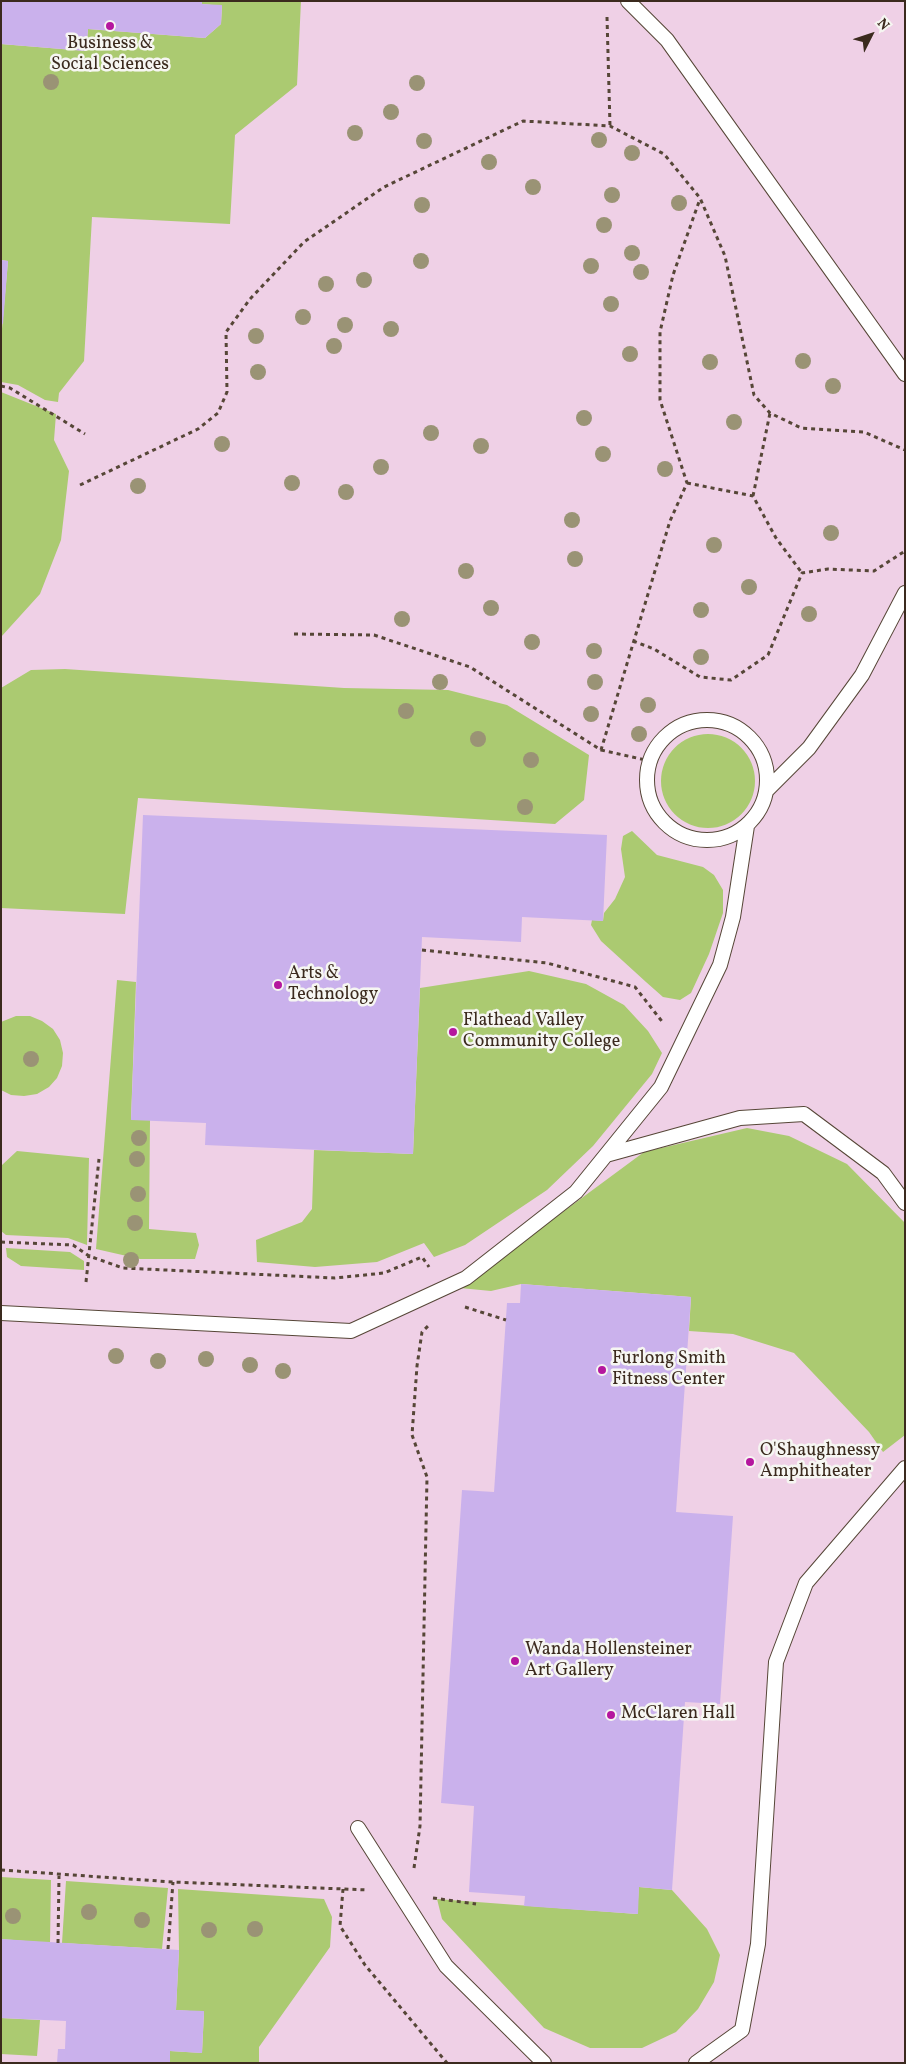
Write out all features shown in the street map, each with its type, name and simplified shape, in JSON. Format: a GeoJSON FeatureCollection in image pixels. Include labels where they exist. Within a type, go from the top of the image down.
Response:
{"type":"FeatureCollection","features":[{"type":"Feature","properties":{"kind":"lane"},"geometry":{"type":"LineString","coordinates":[[628,1],[667,40],[905,374]]}},
{"type":"Feature","properties":{"kind":"lane"},"geometry":{"type":"LineString","coordinates":[[767,790],[809,748],[862,675],[905,593]]}},
{"type":"Feature","properties":{"kind":"lane"},"geometry":{"type":"LineString","coordinates":[[710,719],[730,724],[747,734],[760,751],[767,770],[767,790],[760,810],[747,826],[730,836],[709,840],[690,838],[673,829],[659,815],[650,799],[647,780],[650,760],[659,744],[673,730],[690,722],[710,719]]}},
{"type":"Feature","properties":{"kind":"lane"},"geometry":{"type":"LineString","coordinates":[[1,1313],[351,1332],[466,1278],[576,1192],[661,1087],[720,965],[732,917],[747,826]]}},
{"type":"Feature","properties":{"kind":"lane"},"geometry":{"type":"LineString","coordinates":[[606,1155],[740,1118],[804,1114],[883,1173],[905,1203]]}},
{"type":"Feature","properties":{"kind":"lane"},"geometry":{"type":"LineString","coordinates":[[696,2063],[742,2030],[758,1944],[776,1662],[806,1584],[905,1468]]}},
{"type":"Feature","properties":{"kind":"lane"},"geometry":{"type":"LineString","coordinates":[[358,1828],[404,1892],[446,1966],[544,2063]]}},
{"type":"Feature","properties":{"kind":"path"},"geometry":{"type":"LineString","coordinates":[[607,11],[610,126]]}},
{"type":"Feature","properties":{"kind":"path"},"geometry":{"type":"LineString","coordinates":[[80,484],[198,429],[218,412],[227,392],[226,332],[250,299],[304,242],[384,187],[523,121],[610,126],[664,154],[700,198],[725,256],[754,395],[770,413],[801,428],[864,432],[905,450]]}},
{"type":"Feature","properties":{"kind":"path"},"geometry":{"type":"LineString","coordinates":[[602,750],[670,521],[687,483],[660,400],[660,332],[673,275],[700,198]]}},
{"type":"Feature","properties":{"kind":"path"},"geometry":{"type":"LineString","coordinates":[[1,386],[10,388],[85,434]]}},
{"type":"Feature","properties":{"kind":"path"},"geometry":{"type":"LineString","coordinates":[[770,413],[753,496],[776,538],[802,573]]}},
{"type":"Feature","properties":{"kind":"path"},"geometry":{"type":"LineString","coordinates":[[687,483],[753,496]]}},
{"type":"Feature","properties":{"kind":"path"},"geometry":{"type":"LineString","coordinates":[[802,573],[828,569],[874,571],[905,551]]}},
{"type":"Feature","properties":{"kind":"path"},"geometry":{"type":"LineString","coordinates":[[633,641],[654,649],[700,677],[731,680],[768,655],[802,573]]}},
{"type":"Feature","properties":{"kind":"path"},"geometry":{"type":"LineString","coordinates":[[294,634],[374,635],[470,667],[602,750],[650,760]]}},
{"type":"Feature","properties":{"kind":"path"},"geometry":{"type":"LineString","coordinates":[[422,950],[547,963],[634,987],[681,1046]]}},
{"type":"Feature","properties":{"kind":"path"},"geometry":{"type":"LineString","coordinates":[[86,1282],[99,1159]]}},
{"type":"Feature","properties":{"kind":"path"},"geometry":{"type":"LineString","coordinates":[[1,1242],[73,1245],[88,1256],[124,1268],[335,1278],[384,1273],[422,1257],[456,1304],[506,1320]]}},
{"type":"Feature","properties":{"kind":"path"},"geometry":{"type":"LineString","coordinates":[[404,1892],[420,1826],[427,1477],[412,1435],[417,1366],[422,1332],[435,1320]]}},
{"type":"Feature","properties":{"kind":"path"},"geometry":{"type":"LineString","coordinates":[[1,1870],[60,1876],[404,1892],[476,1904]]}},
{"type":"Feature","properties":{"kind":"path"},"geometry":{"type":"LineString","coordinates":[[58,1943],[60,1876]]}},
{"type":"Feature","properties":{"kind":"path"},"geometry":{"type":"LineString","coordinates":[[168,1949],[173,1882]]}},
{"type":"Feature","properties":{"kind":"path"},"geometry":{"type":"LineString","coordinates":[[343,1889],[340,1926],[365,1965],[447,2063]]}},
{"type":"Feature","properties":{"kind":"shaded area","name":"Flathead Valley Community College"},"geometry":{"type":"Polygon","coordinates":[[[1,1],[905,1],[905,2063],[1,2063],[1,1]]]}},
{"type":"Feature","properties":{"kind":"green space"},"geometry":{"type":"Polygon","coordinates":[[[202,1],[301,1],[297,85],[235,135],[230,224],[92,217],[84,361],[59,393],[58,402],[45,400],[18,385],[1,382],[1,340],[8,261],[1,260],[1,44],[86,51],[88,29],[205,38],[221,24],[222,6],[202,4],[202,1]]]}},
{"type":"Feature","properties":{"kind":"green space"},"geometry":{"type":"Polygon","coordinates":[[[1,392],[56,414],[54,440],[69,471],[61,540],[40,594],[1,637],[1,392]]]}},
{"type":"Feature","properties":{"kind":"green space"},"geometry":{"type":"Polygon","coordinates":[[[65,669],[344,688],[448,690],[507,705],[589,755],[584,800],[555,824],[138,798],[125,914],[1,908],[1,688],[31,670],[65,669]]]}},
{"type":"Feature","properties":{"kind":"green space"},"geometry":{"type":"Polygon","coordinates":[[[699,734],[717,734],[742,747],[752,763],[755,781],[752,799],[742,815],[717,828],[699,828],[674,815],[661,790],[661,772],[674,747],[699,734]]]}},
{"type":"Feature","properties":{"kind":"green space"},"geometry":{"type":"Polygon","coordinates":[[[632,831],[657,855],[703,867],[714,875],[723,890],[723,913],[709,954],[691,993],[680,1000],[663,997],[601,941],[591,925],[592,920],[603,921],[604,913],[615,899],[625,877],[621,849],[623,836],[632,831]]]}},
{"type":"Feature","properties":{"kind":"green space"},"geometry":{"type":"Polygon","coordinates":[[[529,971],[586,984],[624,1005],[648,1031],[662,1053],[652,1074],[593,1146],[547,1190],[465,1245],[434,1257],[424,1243],[377,1262],[315,1267],[257,1262],[256,1240],[302,1222],[312,1209],[314,1150],[413,1154],[420,988],[529,971]]]}},
{"type":"Feature","properties":{"kind":"green space"},"geometry":{"type":"Polygon","coordinates":[[[117,980],[136,982],[131,1119],[150,1120],[149,1229],[196,1233],[199,1245],[195,1259],[140,1259],[96,1249],[117,980]]]}},
{"type":"Feature","properties":{"kind":"green space"},"geometry":{"type":"Polygon","coordinates":[[[16,1016],[30,1016],[42,1021],[53,1029],[60,1040],[63,1053],[62,1066],[57,1078],[49,1087],[37,1094],[11,1095],[1,1090],[1,1022],[16,1016]]]}},
{"type":"Feature","properties":{"kind":"green space"},"geometry":{"type":"Polygon","coordinates":[[[747,1128],[789,1136],[847,1164],[905,1223],[905,1435],[883,1452],[869,1432],[794,1353],[733,1334],[689,1331],[691,1297],[521,1284],[491,1291],[460,1288],[644,1152],[747,1128]]]}},
{"type":"Feature","properties":{"kind":"green space"},"geometry":{"type":"Polygon","coordinates":[[[17,1151],[89,1158],[87,1245],[68,1238],[6,1235],[1,1231],[2,1165],[17,1151]]]}},
{"type":"Feature","properties":{"kind":"green space"},"geometry":{"type":"Polygon","coordinates":[[[6,1248],[70,1252],[84,1261],[84,1270],[21,1266],[7,1257],[6,1248]]]}},
{"type":"Feature","properties":{"kind":"green space"},"geometry":{"type":"Polygon","coordinates":[[[1,1877],[51,1880],[50,1943],[1,1939],[1,1877]]]}},
{"type":"Feature","properties":{"kind":"green space"},"geometry":{"type":"Polygon","coordinates":[[[66,1881],[168,1888],[162,1949],[62,1943],[66,1881]]]}},
{"type":"Feature","properties":{"kind":"green space"},"geometry":{"type":"Polygon","coordinates":[[[639,1887],[672,1890],[707,1929],[720,1955],[714,1982],[698,2009],[676,2032],[642,2048],[590,2048],[544,2028],[442,1919],[437,1899],[637,1914],[639,1887]]]}},
{"type":"Feature","properties":{"kind":"green space"},"geometry":{"type":"Polygon","coordinates":[[[178,1889],[324,1899],[332,1917],[330,1947],[259,2047],[259,2063],[170,2063],[170,2051],[202,2053],[204,2012],[176,2010],[179,1950],[178,1889]]]}},
{"type":"Feature","properties":{"kind":"green space"},"geometry":{"type":"Polygon","coordinates":[[[1,2018],[40,2020],[37,2056],[1,2054],[1,2018]]]}},
{"type":"Feature","properties":{"kind":"building","name":"Business & Social Sciences"},"geometry":{"type":"Polygon","coordinates":[[[1,1],[202,1],[202,4],[222,5],[221,24],[205,38],[88,29],[86,51],[1,44],[1,1]]]}},
{"type":"Feature","properties":{"kind":"building"},"geometry":{"type":"Polygon","coordinates":[[[1,260],[8,261],[3,324],[1,323],[1,260]]]}},
{"type":"Feature","properties":{"kind":"building","name":"Arts & Technology"},"geometry":{"type":"Polygon","coordinates":[[[143,815],[607,835],[603,921],[522,917],[521,942],[422,937],[413,1154],[205,1145],[206,1123],[131,1120],[143,815]]]}},
{"type":"Feature","properties":{"kind":"building"},"geometry":{"type":"Polygon","coordinates":[[[521,1284],[691,1297],[676,1512],[733,1516],[720,1704],[685,1702],[672,1890],[639,1887],[638,1914],[524,1906],[525,1896],[469,1892],[474,1806],[441,1803],[462,1490],[494,1492],[507,1303],[520,1303],[521,1284]]]}},
{"type":"Feature","properties":{"kind":"building"},"geometry":{"type":"Polygon","coordinates":[[[1,1939],[179,1950],[176,2010],[204,2011],[202,2053],[170,2051],[170,2063],[57,2063],[58,2049],[65,2049],[66,2021],[1,2018],[1,1939]]]}},
{"type":"Feature","properties":{"kind":"place","name":"Business & Social Sciences"},"geometry":{"type":"Point","coordinates":[110,26]}},
{"type":"Feature","properties":{"kind":"place","name":"Arts & Technology"},"geometry":{"type":"Point","coordinates":[278,985]}},
{"type":"Feature","properties":{"kind":"place","name":"Flathead Valley Community College"},"geometry":{"type":"Point","coordinates":[453,1032]}},
{"type":"Feature","properties":{"kind":"place","name":"Furlong Smith Fitness Center"},"geometry":{"type":"Point","coordinates":[602,1370]}},
{"type":"Feature","properties":{"kind":"place","name":"O'Shaughnessy Amphitheater"},"geometry":{"type":"Point","coordinates":[750,1462]}},
{"type":"Feature","properties":{"kind":"place","name":"Wanda Hollensteiner Art Gallery"},"geometry":{"type":"Point","coordinates":[515,1661]}},
{"type":"Feature","properties":{"kind":"place","name":"McClaren Hall"},"geometry":{"type":"Point","coordinates":[611,1715]}}]}
